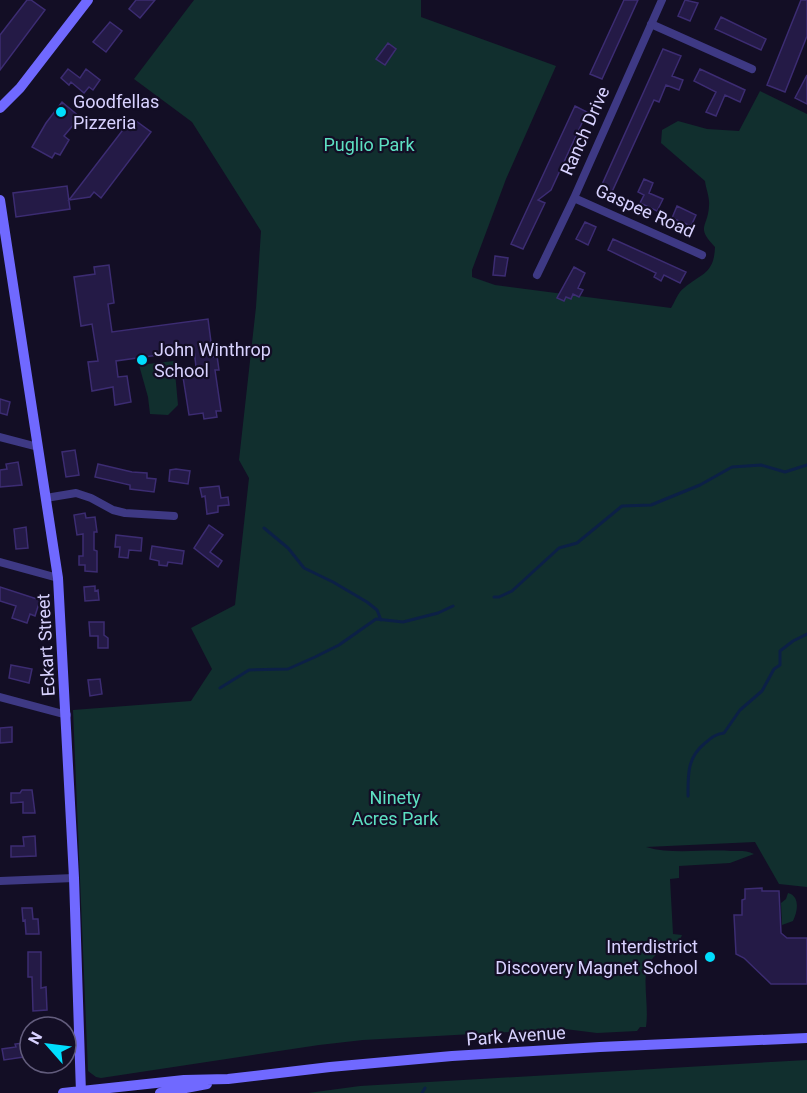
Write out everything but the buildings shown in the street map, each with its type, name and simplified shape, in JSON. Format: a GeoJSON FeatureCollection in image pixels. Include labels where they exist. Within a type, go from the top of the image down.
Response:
{"type":"FeatureCollection","features":[{"type":"Feature","properties":{"kind":"main road"},"geometry":{"type":"LineString","coordinates":[[0,108],[20,88],[88,0]]}},
{"type":"Feature","properties":{"kind":"main road","name":"Eckart Street"},"geometry":{"type":"LineString","coordinates":[[0,200],[58,578],[67,715],[81,1092]]}},
{"type":"Feature","properties":{"kind":"main road","name":"Park Avenue"},"geometry":{"type":"LineString","coordinates":[[160,1093],[228,1079],[452,1056],[807,1038]]}},
{"type":"Feature","properties":{"kind":"main road","name":"Park Avenue"},"geometry":{"type":"LineString","coordinates":[[63,1093],[184,1080],[228,1079]]}},
{"type":"Feature","properties":{"kind":"street","name":"Ranch Drive"},"geometry":{"type":"LineString","coordinates":[[537,274],[574,198],[662,0]]}},
{"type":"Feature","properties":{"kind":"street"},"geometry":{"type":"LineString","coordinates":[[651,24],[752,69]]}},
{"type":"Feature","properties":{"kind":"street","name":"Gaspee Road"},"geometry":{"type":"LineString","coordinates":[[574,198],[702,255]]}},
{"type":"Feature","properties":{"kind":"street"},"geometry":{"type":"LineString","coordinates":[[0,437],[38,447]]}},
{"type":"Feature","properties":{"kind":"street"},"geometry":{"type":"LineString","coordinates":[[46,498],[76,493],[113,510],[135,514],[174,516]]}},
{"type":"Feature","properties":{"kind":"street"},"geometry":{"type":"LineString","coordinates":[[0,562],[58,578]]}},
{"type":"Feature","properties":{"kind":"street"},"geometry":{"type":"LineString","coordinates":[[0,697],[67,715]]}},
{"type":"Feature","properties":{"kind":"street"},"geometry":{"type":"LineString","coordinates":[[0,881],[74,878]]}},
{"type":"Feature","properties":{"kind":"green space","name":"Ninety Acres Park"},"geometry":{"type":"Polygon","coordinates":[[[194,0],[421,0],[421,17],[556,66],[506,179],[472,270],[472,277],[495,285],[671,308],[682,290],[709,268],[715,247],[704,231],[709,203],[705,181],[661,143],[662,130],[678,121],[707,129],[739,131],[760,91],[807,114],[807,887],[779,884],[755,842],[646,847],[667,851],[742,851],[754,854],[730,863],[679,866],[679,878],[670,879],[673,934],[682,935],[678,945],[663,950],[653,957],[648,966],[646,1027],[640,1027],[637,1031],[597,1033],[565,1029],[363,1040],[101,1078],[88,1071],[73,710],[191,701],[212,669],[191,628],[235,605],[249,478],[239,460],[256,307],[261,231],[192,122],[134,79],[194,0]]]}},
{"type":"Feature","properties":{"kind":"green space"},"geometry":{"type":"Polygon","coordinates":[[[174,361],[178,405],[168,415],[150,414],[139,365],[174,361]]]}},
{"type":"Feature","properties":{"kind":"green space"},"geometry":{"type":"Polygon","coordinates":[[[788,893],[795,897],[796,913],[793,921],[782,925],[781,903],[786,899],[788,893]]]}},
{"type":"Feature","properties":{"kind":"green space"},"geometry":{"type":"Polygon","coordinates":[[[807,1060],[807,1093],[308,1093],[360,1086],[807,1060]]]}},
{"type":"Feature","properties":{"kind":"waterway"},"geometry":{"type":"LineString","coordinates":[[494,597],[512,591],[559,548],[577,543],[622,506],[651,505],[700,485],[732,467],[761,465],[785,472],[807,465]]}},
{"type":"Feature","properties":{"kind":"waterway"},"geometry":{"type":"LineString","coordinates":[[264,528],[288,548],[304,568],[367,602],[377,610],[381,620]]}},
{"type":"Feature","properties":{"kind":"waterway"},"geometry":{"type":"LineString","coordinates":[[220,688],[249,670],[288,669],[339,645],[376,619],[403,622],[438,613],[453,606]]}},
{"type":"Feature","properties":{"kind":"waterway"},"geometry":{"type":"LineString","coordinates":[[688,796],[691,761],[698,749],[713,737],[724,733],[740,710],[762,691],[774,669],[780,665],[780,651],[807,634]]}},
{"type":"Feature","properties":{"kind":"waterway"},"geometry":{"type":"LineString","coordinates":[[422,1093],[425,1088]]}},
{"type":"Feature","properties":{"kind":"place","name":"Goodfellas Pizzeria"},"geometry":{"type":"Point","coordinates":[61,112]}},
{"type":"Feature","properties":{"kind":"place","name":"John Winthrop School"},"geometry":{"type":"Point","coordinates":[142,360]}},
{"type":"Feature","properties":{"kind":"place","name":"Interdistrict Discovery Magnet School"},"geometry":{"type":"Point","coordinates":[710,957]}},
{"type":"Feature","properties":{"kind":"park label","name":"Puglio Park"},"geometry":{"type":"Point","coordinates":[369,145]}}]}
